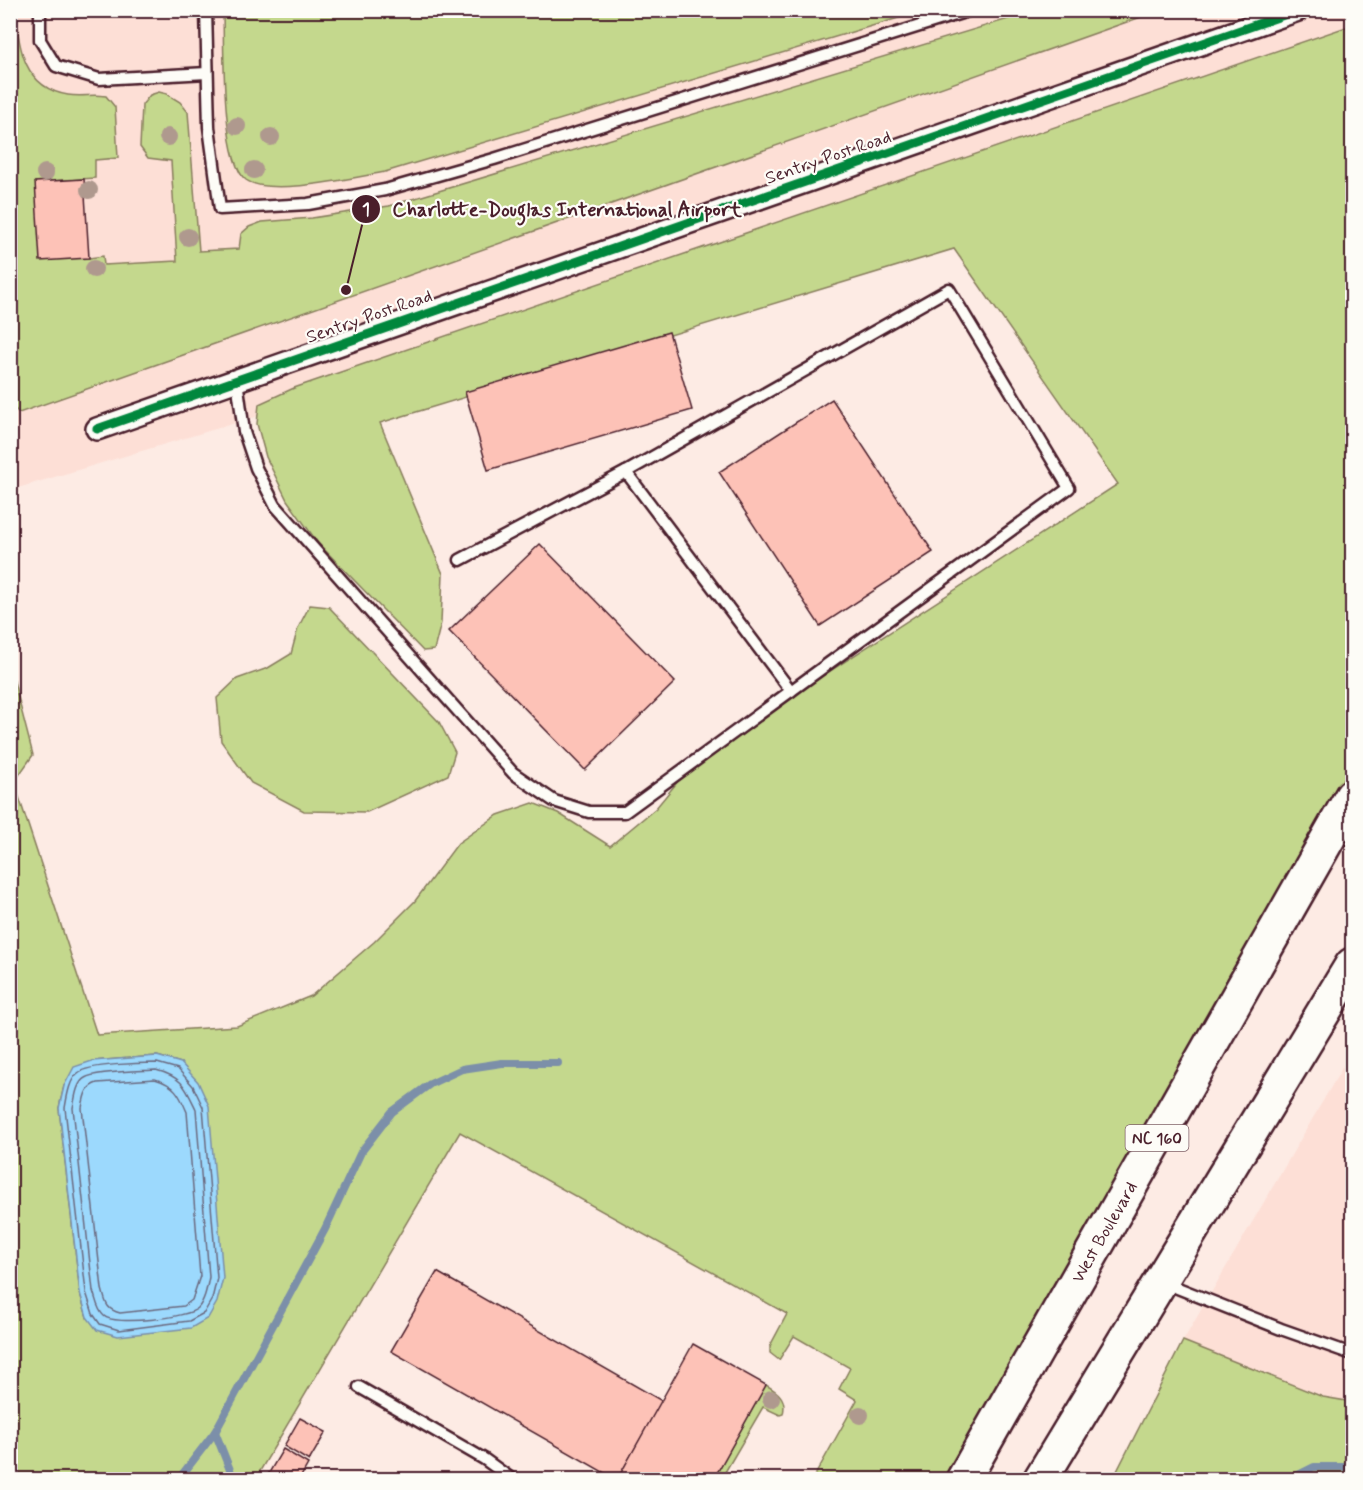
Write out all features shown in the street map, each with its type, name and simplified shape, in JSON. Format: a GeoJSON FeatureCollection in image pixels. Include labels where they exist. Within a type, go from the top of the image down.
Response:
{"type":"FeatureCollection","features":[{"type":"Feature","properties":{"kind":"main road","name":"West Boulevard"},"geometry":{"type":"LineString","coordinates":[[963,1479],[1353,796]]}},
{"type":"Feature","properties":{"kind":"main road"},"geometry":{"type":"LineString","coordinates":[[1040,1479],[1353,965]]}},
{"type":"Feature","properties":{"kind":"street","name":"Sentry Post Road"},"geometry":{"type":"LineString","coordinates":[[97,429],[1298,10]]}},
{"type":"Feature","properties":{"kind":"lane"},"geometry":{"type":"LineString","coordinates":[[40,10],[40,40],[56,66],[99,79],[207,72]]}},
{"type":"Feature","properties":{"kind":"lane"},"geometry":{"type":"LineString","coordinates":[[206,10],[209,127],[220,209],[308,204],[385,190],[495,159],[972,10]]}},
{"type":"Feature","properties":{"kind":"lane"},"geometry":{"type":"LineString","coordinates":[[237,380],[244,432],[256,468],[275,505],[513,772],[554,801],[590,812],[625,812],[1070,488],[949,289],[626,472],[460,560]]}},
{"type":"Feature","properties":{"kind":"lane"},"geometry":{"type":"LineString","coordinates":[[626,472],[791,691]]}},
{"type":"Feature","properties":{"kind":"lane"},"geometry":{"type":"LineString","coordinates":[[1161,1282],[1281,1329],[1353,1354]]}},
{"type":"Feature","properties":{"kind":"lane"},"geometry":{"type":"LineString","coordinates":[[359,1387],[484,1459],[513,1479]]}},
{"type":"Feature","properties":{"kind":"shaded area"},"geometry":{"type":"Polygon","coordinates":[[[11,11],[1352,11],[1352,89],[11,490],[11,11]]]}},
{"type":"Feature","properties":{"kind":"shaded area"},"geometry":{"type":"Polygon","coordinates":[[[1352,1051],[1352,1402],[1323,1397],[1183,1341],[1352,1051]]]}},
{"type":"Feature","properties":{"kind":"green space"},"geometry":{"type":"Polygon","coordinates":[[[223,10],[922,11],[385,172],[313,184],[274,187],[258,185],[246,180],[238,169],[232,150],[224,74],[223,10]]]}},
{"type":"Feature","properties":{"kind":"green space"},"geometry":{"type":"Polygon","coordinates":[[[11,11],[16,11],[19,38],[26,64],[42,84],[53,91],[68,95],[106,96],[115,107],[118,158],[95,160],[95,178],[35,182],[89,258],[103,256],[104,265],[177,261],[171,161],[148,158],[140,147],[142,105],[150,95],[159,92],[180,102],[188,112],[199,251],[239,249],[241,234],[249,227],[262,222],[312,218],[389,206],[1035,11],[1158,11],[19,413],[11,405],[11,11]]]}},
{"type":"Feature","properties":{"kind":"green space"},"geometry":{"type":"Polygon","coordinates":[[[1352,25],[1352,767],[946,1479],[813,1479],[857,1400],[839,1389],[850,1368],[794,1336],[779,1360],[770,1353],[770,1346],[787,1314],[460,1132],[257,1476],[261,1479],[11,1479],[10,666],[33,755],[14,782],[97,1035],[237,1026],[311,996],[374,942],[415,901],[458,843],[498,815],[533,803],[558,813],[610,846],[656,808],[698,757],[1118,484],[954,249],[380,423],[443,574],[441,623],[434,650],[423,651],[318,543],[287,500],[266,457],[257,424],[259,404],[294,388],[1352,25]],[[157,1056],[92,1061],[64,1086],[59,1108],[80,1293],[87,1317],[181,1063],[157,1056]]]}},
{"type":"Feature","properties":{"kind":"green space"},"geometry":{"type":"Polygon","coordinates":[[[310,605],[329,607],[439,722],[455,752],[448,775],[367,812],[304,811],[251,783],[221,741],[217,698],[237,679],[268,668],[291,654],[298,628],[310,605]]]}},
{"type":"Feature","properties":{"kind":"green space"},"geometry":{"type":"Polygon","coordinates":[[[1183,1341],[1323,1397],[1352,1402],[1352,1479],[1113,1479],[1183,1341]]]}},
{"type":"Feature","properties":{"kind":"green space"},"geometry":{"type":"Polygon","coordinates":[[[766,1385],[783,1400],[783,1414],[780,1415],[763,1407],[721,1479],[713,1480],[766,1385]]]}},
{"type":"Feature","properties":{"kind":"water"},"geometry":{"type":"Polygon","coordinates":[[[157,1056],[181,1063],[198,1082],[209,1106],[223,1278],[217,1302],[208,1318],[191,1328],[118,1336],[97,1330],[87,1317],[80,1293],[59,1108],[64,1086],[74,1067],[92,1061],[157,1056]]]}},
{"type":"Feature","properties":{"kind":"building"},"geometry":{"type":"Polygon","coordinates":[[[84,179],[89,258],[40,261],[35,182],[84,179]]]}},
{"type":"Feature","properties":{"kind":"building"},"geometry":{"type":"Polygon","coordinates":[[[669,332],[692,410],[488,470],[465,392],[669,332]]]}},
{"type":"Feature","properties":{"kind":"building"},"geometry":{"type":"Polygon","coordinates":[[[832,399],[933,552],[820,626],[719,472],[832,399]]]}},
{"type":"Feature","properties":{"kind":"building"},"geometry":{"type":"Polygon","coordinates":[[[540,544],[675,682],[585,770],[449,631],[540,544]]]}},
{"type":"Feature","properties":{"kind":"building"},"geometry":{"type":"Polygon","coordinates":[[[437,1272],[662,1401],[617,1480],[391,1351],[437,1272]]]}},
{"type":"Feature","properties":{"kind":"building"},"geometry":{"type":"Polygon","coordinates":[[[693,1344],[766,1385],[713,1480],[617,1480],[693,1344]]]}},
{"type":"Feature","properties":{"kind":"building"},"geometry":{"type":"Polygon","coordinates":[[[300,1418],[326,1432],[309,1461],[284,1446],[300,1418]]]}},
{"type":"Feature","properties":{"kind":"building"},"geometry":{"type":"Polygon","coordinates":[[[283,1449],[308,1464],[299,1480],[269,1480],[266,1478],[283,1449]]]}},
{"type":"Feature","properties":{"kind":"waterway"},"geometry":{"type":"LineString","coordinates":[[178,1480],[215,1432],[325,1229],[361,1152],[392,1112],[430,1084],[462,1069],[502,1063],[558,1063]]}},
{"type":"Feature","properties":{"kind":"waterway"},"geometry":{"type":"LineString","coordinates":[[215,1432],[234,1480]]}},
{"type":"Feature","properties":{"kind":"waterway"},"geometry":{"type":"LineString","coordinates":[[1288,1480],[1314,1467],[1352,1467]]}},
{"type":"Feature","properties":{"kind":"cycle path"},"geometry":{"type":"LineString","coordinates":[[97,429],[1298,10]]}},
{"type":"Feature","properties":{"kind":"place","name":"Charlotte-Douglas International Airport"},"geometry":{"type":"Point","coordinates":[346,290]}}]}
